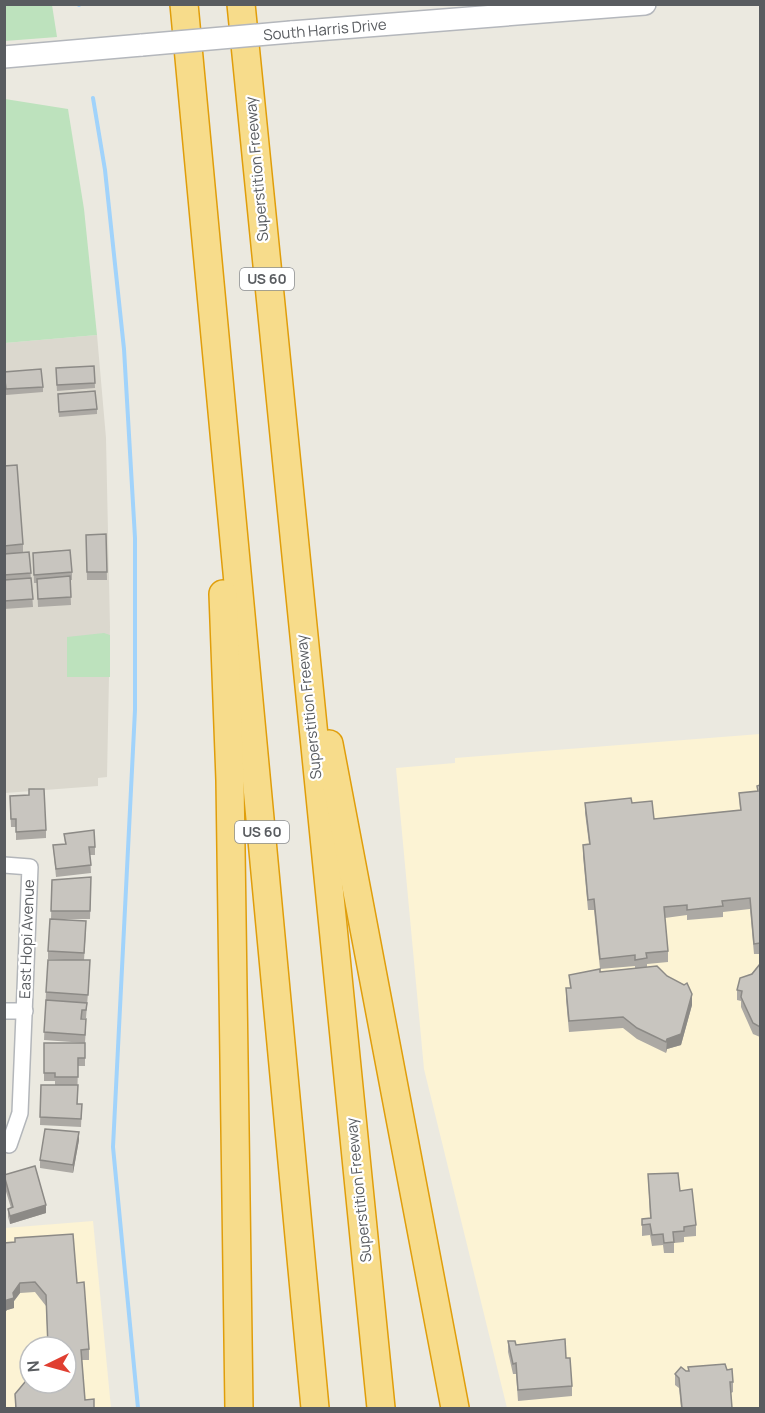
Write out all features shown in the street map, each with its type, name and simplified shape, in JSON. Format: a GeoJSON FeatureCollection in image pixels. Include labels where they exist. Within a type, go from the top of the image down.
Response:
{"type":"FeatureCollection","features":[{"type":"Feature","properties":{"kind":"highway","name":"US 60"},"geometry":{"type":"LineString","coordinates":[[184,4],[315,1408]]}},
{"type":"Feature","properties":{"kind":"highway","name":"Superstition Freeway"},"geometry":{"type":"LineString","coordinates":[[241,4],[294,554],[381,1408]]}},
{"type":"Feature","properties":{"kind":"highway"},"geometry":{"type":"LineString","coordinates":[[209,255],[230,780],[239,1408]]}},
{"type":"Feature","properties":{"kind":"highway"},"geometry":{"type":"LineString","coordinates":[[294,554],[456,1408]]}},
{"type":"Feature","properties":{"kind":"street","name":"South Harris Drive"},"geometry":{"type":"LineString","coordinates":[[4,57],[645,4]]}},
{"type":"Feature","properties":{"kind":"street","name":"East Hopi Avenue"},"geometry":{"type":"LineString","coordinates":[[4,865],[30,867],[20,1113],[9,1145]]}},
{"type":"Feature","properties":{"kind":"street"},"geometry":{"type":"LineString","coordinates":[[4,1011],[25,1011]]}},
{"type":"Feature","properties":{"kind":"shaded area"},"geometry":{"type":"Polygon","coordinates":[[[97,335],[106,438],[110,627],[107,777],[98,778],[98,786],[5,793],[5,343],[97,335]]]}},
{"type":"Feature","properties":{"kind":"shaded area"},"geometry":{"type":"Polygon","coordinates":[[[760,734],[760,1408],[507,1408],[424,1069],[396,768],[455,763],[455,758],[760,734]]]}},
{"type":"Feature","properties":{"kind":"shaded area"},"geometry":{"type":"Polygon","coordinates":[[[93,1221],[111,1408],[5,1408],[5,1228],[93,1221]]]}},
{"type":"Feature","properties":{"kind":"green space"},"geometry":{"type":"Polygon","coordinates":[[[5,4],[52,5],[57,37],[5,41],[5,4]]]}},
{"type":"Feature","properties":{"kind":"green space"},"geometry":{"type":"Polygon","coordinates":[[[5,99],[68,109],[84,209],[97,335],[5,343],[5,99]]]}},
{"type":"Feature","properties":{"kind":"green space"},"geometry":{"type":"Polygon","coordinates":[[[104,633],[110,635],[110,677],[67,677],[67,637],[104,633]]]}},
{"type":"Feature","properties":{"kind":"building"},"geometry":{"type":"Polygon","coordinates":[[[94,366],[95,383],[57,385],[56,368],[94,366]]]}},
{"type":"Feature","properties":{"kind":"building"},"geometry":{"type":"Polygon","coordinates":[[[41,369],[43,387],[6,389],[4,372],[41,369]]]}},
{"type":"Feature","properties":{"kind":"building"},"geometry":{"type":"Polygon","coordinates":[[[95,391],[97,409],[59,412],[58,394],[95,391]]]}},
{"type":"Feature","properties":{"kind":"building"},"geometry":{"type":"Polygon","coordinates":[[[17,465],[23,544],[4,546],[4,466],[17,465]]]}},
{"type":"Feature","properties":{"kind":"building"},"geometry":{"type":"Polygon","coordinates":[[[106,534],[107,572],[87,572],[86,535],[106,534]]]}},
{"type":"Feature","properties":{"kind":"building"},"geometry":{"type":"Polygon","coordinates":[[[70,550],[72,572],[34,575],[33,553],[70,550]]]}},
{"type":"Feature","properties":{"kind":"building"},"geometry":{"type":"Polygon","coordinates":[[[29,552],[31,573],[4,575],[4,554],[29,552]]]}},
{"type":"Feature","properties":{"kind":"building"},"geometry":{"type":"Polygon","coordinates":[[[70,576],[71,597],[38,599],[37,579],[70,576]]]}},
{"type":"Feature","properties":{"kind":"building"},"geometry":{"type":"Polygon","coordinates":[[[31,578],[33,599],[4,601],[4,580],[31,578]]]}},
{"type":"Feature","properties":{"kind":"building"},"geometry":{"type":"Polygon","coordinates":[[[760,785],[760,943],[754,944],[750,898],[722,901],[723,906],[687,910],[687,905],[664,907],[668,951],[646,953],[647,958],[635,960],[635,955],[600,959],[594,899],[588,900],[583,845],[590,844],[585,803],[631,798],[632,803],[652,801],[654,819],[741,810],[739,793],[758,791],[757,786],[760,785]]]}},
{"type":"Feature","properties":{"kind":"building"},"geometry":{"type":"Polygon","coordinates":[[[29,789],[44,789],[46,830],[16,832],[16,819],[11,819],[10,796],[29,795],[29,789]]]}},
{"type":"Feature","properties":{"kind":"building"},"geometry":{"type":"Polygon","coordinates":[[[94,830],[95,847],[89,847],[91,865],[56,869],[53,845],[66,844],[64,834],[94,830]]]}},
{"type":"Feature","properties":{"kind":"building"},"geometry":{"type":"Polygon","coordinates":[[[91,877],[90,911],[51,911],[52,880],[91,877]]]}},
{"type":"Feature","properties":{"kind":"building"},"geometry":{"type":"Polygon","coordinates":[[[50,919],[86,921],[84,953],[48,951],[50,919]]]}},
{"type":"Feature","properties":{"kind":"building"},"geometry":{"type":"Polygon","coordinates":[[[48,960],[90,960],[88,995],[46,992],[48,960]]]}},
{"type":"Feature","properties":{"kind":"building"},"geometry":{"type":"Polygon","coordinates":[[[760,964],[760,1027],[753,1023],[741,997],[742,991],[737,990],[740,978],[752,974],[760,964]]]}},
{"type":"Feature","properties":{"kind":"building"},"geometry":{"type":"Polygon","coordinates":[[[657,966],[667,976],[684,985],[687,983],[692,994],[681,1034],[667,1039],[666,1042],[637,1028],[623,1017],[569,1021],[566,988],[571,988],[569,975],[600,969],[600,972],[657,966]]]}},
{"type":"Feature","properties":{"kind":"building"},"geometry":{"type":"Polygon","coordinates":[[[46,1000],[87,1003],[86,1010],[82,1010],[81,1019],[86,1019],[85,1035],[44,1032],[46,1000]]]}},
{"type":"Feature","properties":{"kind":"building"},"geometry":{"type":"Polygon","coordinates":[[[44,1043],[85,1043],[85,1058],[78,1058],[78,1077],[55,1077],[55,1073],[44,1073],[44,1043]]]}},
{"type":"Feature","properties":{"kind":"building"},"geometry":{"type":"Polygon","coordinates":[[[41,1085],[78,1085],[77,1104],[82,1104],[81,1119],[40,1117],[41,1085]]]}},
{"type":"Feature","properties":{"kind":"building"},"geometry":{"type":"Polygon","coordinates":[[[45,1129],[79,1132],[73,1165],[40,1160],[45,1129]]]}},
{"type":"Feature","properties":{"kind":"building"},"geometry":{"type":"Polygon","coordinates":[[[35,1166],[46,1205],[10,1216],[8,1209],[13,1207],[4,1175],[35,1166]]]}},
{"type":"Feature","properties":{"kind":"building"},"geometry":{"type":"Polygon","coordinates":[[[678,1173],[680,1191],[692,1189],[696,1225],[684,1227],[684,1231],[673,1232],[674,1242],[664,1243],[663,1234],[652,1235],[650,1224],[642,1225],[642,1219],[651,1218],[648,1174],[678,1173]]]}},
{"type":"Feature","properties":{"kind":"building"},"geometry":{"type":"Polygon","coordinates":[[[73,1234],[77,1283],[84,1282],[89,1349],[81,1350],[85,1400],[94,1399],[94,1408],[16,1408],[15,1394],[18,1390],[18,1395],[78,1395],[78,1335],[48,1335],[46,1295],[35,1282],[20,1283],[13,1293],[14,1298],[4,1302],[4,1243],[15,1242],[15,1238],[73,1234]]]}},
{"type":"Feature","properties":{"kind":"building"},"geometry":{"type":"Polygon","coordinates":[[[565,1339],[566,1358],[570,1358],[572,1386],[518,1390],[516,1363],[513,1364],[508,1341],[515,1341],[516,1345],[565,1339]]]}},
{"type":"Feature","properties":{"kind":"building"},"geometry":{"type":"Polygon","coordinates":[[[725,1364],[727,1370],[732,1369],[733,1382],[730,1382],[732,1408],[682,1408],[679,1378],[675,1374],[681,1367],[689,1371],[688,1367],[725,1364]]]}},
{"type":"Feature","properties":{"kind":"waterway"},"geometry":{"type":"LineString","coordinates":[[93,98],[105,170],[124,349],[135,538],[135,710],[113,1147],[138,1408]]}}]}
